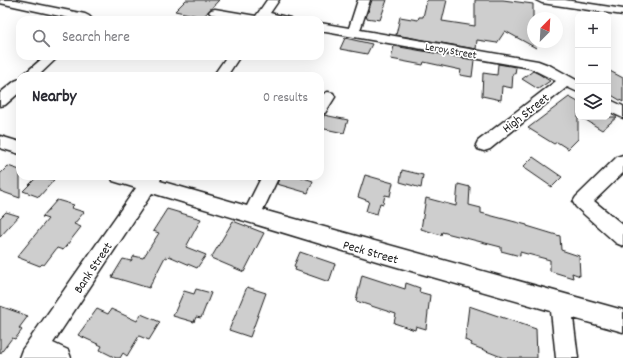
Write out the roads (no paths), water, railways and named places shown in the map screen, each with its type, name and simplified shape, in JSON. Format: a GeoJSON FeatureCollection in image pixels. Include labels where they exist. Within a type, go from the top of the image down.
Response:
{"type":"FeatureCollection","features":[{"type":"Feature","properties":{"kind":"street"},"geometry":{"type":"LineString","coordinates":[[0,0],[76,16]]}},
{"type":"Feature","properties":{"kind":"street"},"geometry":{"type":"LineString","coordinates":[[261,16],[273,0]]}},
{"type":"Feature","properties":{"kind":"street"},"geometry":{"type":"LineString","coordinates":[[354,33],[364,0]]}},
{"type":"Feature","properties":{"kind":"street"},"geometry":{"type":"LineString","coordinates":[[542,0],[623,12]]}},
{"type":"Feature","properties":{"kind":"street"},"geometry":{"type":"LineString","coordinates":[[215,12],[245,16]]}},
{"type":"Feature","properties":{"kind":"street","name":"Leroy Street"},"geometry":{"type":"LineString","coordinates":[[324,28],[533,64],[546,69],[572,84]]}},
{"type":"Feature","properties":{"kind":"street"},"geometry":{"type":"LineString","coordinates":[[34,72],[48,60]]}},
{"type":"Feature","properties":{"kind":"street"},"geometry":{"type":"LineString","coordinates":[[223,72],[231,60]]}},
{"type":"Feature","properties":{"kind":"street","name":"High Street"},"geometry":{"type":"LineString","coordinates":[[484,145],[572,84]]}},
{"type":"Feature","properties":{"kind":"street"},"geometry":{"type":"LineString","coordinates":[[0,101],[16,87]]}},
{"type":"Feature","properties":{"kind":"street"},"geometry":{"type":"LineString","coordinates":[[324,103],[328,97]]}},
{"type":"Feature","properties":{"kind":"street"},"geometry":{"type":"LineString","coordinates":[[611,106],[623,113]]}},
{"type":"Feature","properties":{"kind":"street"},"geometry":{"type":"LineString","coordinates":[[0,142],[16,147]]}},
{"type":"Feature","properties":{"kind":"street"},"geometry":{"type":"LineString","coordinates":[[623,162],[582,202],[623,237]]}},
{"type":"Feature","properties":{"kind":"street","name":"Peck Street"},"geometry":{"type":"LineString","coordinates":[[152,180],[252,215],[561,305],[623,321]]}},
{"type":"Feature","properties":{"kind":"street","name":"Bank Street"},"geometry":{"type":"LineString","coordinates":[[33,353],[152,180]]}},
{"type":"Feature","properties":{"kind":"street"},"geometry":{"type":"LineString","coordinates":[[252,215],[269,180]]}},
{"type":"Feature","properties":{"kind":"street"},"geometry":{"type":"LineString","coordinates":[[561,305],[567,358]]}},
{"type":"Feature","properties":{"kind":"street"},"geometry":{"type":"LineString","coordinates":[[33,353],[60,358]]}}]}
